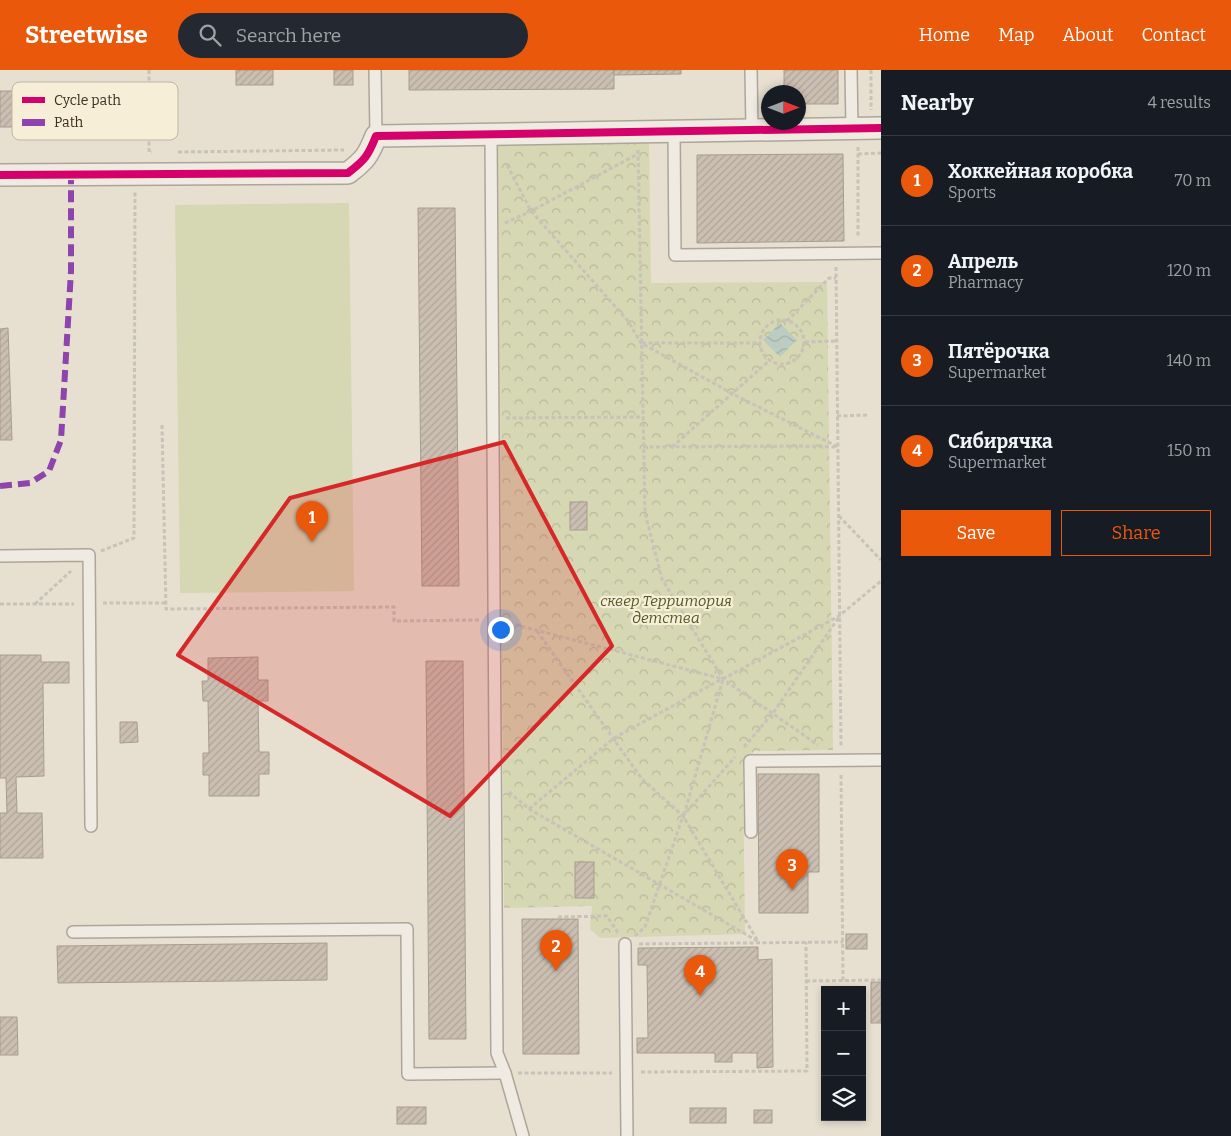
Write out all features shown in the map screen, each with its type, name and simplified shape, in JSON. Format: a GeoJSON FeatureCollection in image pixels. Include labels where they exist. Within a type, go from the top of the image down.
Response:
{"type":"FeatureCollection","features":[{"type":"Feature","properties":{"kind":"street"},"geometry":{"type":"LineString","coordinates":[[0,175],[348,173],[362,162],[376,136],[865,129]]}},
{"type":"Feature","properties":{"kind":"lane"},"geometry":{"type":"LineString","coordinates":[[375,70],[376,136]]}},
{"type":"Feature","properties":{"kind":"lane"},"geometry":{"type":"LineString","coordinates":[[751,70],[752,130]]}},
{"type":"Feature","properties":{"kind":"lane"},"geometry":{"type":"LineString","coordinates":[[851,70],[865,129]]}},
{"type":"Feature","properties":{"kind":"lane"},"geometry":{"type":"LineString","coordinates":[[674,131],[675,255],[881,253]]}},
{"type":"Feature","properties":{"kind":"lane"},"geometry":{"type":"LineString","coordinates":[[491,134],[497,1052],[523,1136]]}},
{"type":"Feature","properties":{"kind":"lane"},"geometry":{"type":"LineString","coordinates":[[0,556],[89,555],[91,826]]}},
{"type":"Feature","properties":{"kind":"lane"},"geometry":{"type":"LineString","coordinates":[[751,832],[750,761],[881,760]]}},
{"type":"Feature","properties":{"kind":"lane"},"geometry":{"type":"LineString","coordinates":[[74,932],[407,929],[408,1074],[505,1074]]}},
{"type":"Feature","properties":{"kind":"lane"},"geometry":{"type":"LineString","coordinates":[[626,944],[627,1136]]}},
{"type":"Feature","properties":{"kind":"path"},"geometry":{"type":"LineString","coordinates":[[858,254],[858,154],[865,129],[871,70]]}},
{"type":"Feature","properties":{"kind":"path"},"geometry":{"type":"LineString","coordinates":[[626,944],[645,927],[684,816],[723,679],[662,580],[645,513],[637,132]]}},
{"type":"Feature","properties":{"kind":"path"},"geometry":{"type":"LineString","coordinates":[[492,229],[531,211],[638,154]]}},
{"type":"Feature","properties":{"kind":"path"},"geometry":{"type":"LineString","coordinates":[[858,154],[881,154]]}},
{"type":"Feature","properties":{"kind":"path"},"geometry":{"type":"LineString","coordinates":[[504,158],[531,211],[628,321],[641,343],[733,394],[838,447]]}},
{"type":"Feature","properties":{"kind":"path"},"geometry":{"type":"LineString","coordinates":[[35,604],[89,555],[134,538],[135,174]]}},
{"type":"Feature","properties":{"kind":"path"},"geometry":{"type":"LineString","coordinates":[[836,254],[843,981]]}},
{"type":"Feature","properties":{"kind":"path"},"geometry":{"type":"LineString","coordinates":[[787,322],[829,278],[836,278]]}},
{"type":"Feature","properties":{"kind":"path"},"geometry":{"type":"LineString","coordinates":[[782,320],[798,327],[804,342],[803,350],[798,358],[783,364],[774,363],[770,360],[762,351],[761,343],[762,335],[767,327],[774,322],[782,320]]}},
{"type":"Feature","properties":{"kind":"path"},"geometry":{"type":"LineString","coordinates":[[804,342],[836,341]]}},
{"type":"Feature","properties":{"kind":"path"},"geometry":{"type":"LineString","coordinates":[[641,343],[761,343]]}},
{"type":"Feature","properties":{"kind":"path"},"geometry":{"type":"LineString","coordinates":[[672,447],[770,360]]}},
{"type":"Feature","properties":{"kind":"path"},"geometry":{"type":"LineString","coordinates":[[837,416],[868,415]]}},
{"type":"Feature","properties":{"kind":"path"},"geometry":{"type":"LineString","coordinates":[[493,418],[643,416]]}},
{"type":"Feature","properties":{"kind":"path"},"geometry":{"type":"LineString","coordinates":[[162,425],[166,609],[394,607],[394,620],[495,620],[723,679],[841,761]]}},
{"type":"Feature","properties":{"kind":"path"},"geometry":{"type":"LineString","coordinates":[[643,447],[838,447]]}},
{"type":"Feature","properties":{"kind":"path"},"geometry":{"type":"LineString","coordinates":[[839,516],[881,560]]}},
{"type":"Feature","properties":{"kind":"path"},"geometry":{"type":"LineString","coordinates":[[529,809],[614,738],[839,616],[881,581]]}},
{"type":"Feature","properties":{"kind":"path"},"geometry":{"type":"LineString","coordinates":[[684,816],[773,714],[839,616]]}},
{"type":"Feature","properties":{"kind":"path"},"geometry":{"type":"LineString","coordinates":[[536,630],[642,779],[684,816],[760,943]]}},
{"type":"Feature","properties":{"kind":"path"},"geometry":{"type":"LineString","coordinates":[[496,780],[529,809],[760,943]]}},
{"type":"Feature","properties":{"kind":"path"},"geometry":{"type":"LineString","coordinates":[[558,916],[607,916]]}},
{"type":"Feature","properties":{"kind":"path"},"geometry":{"type":"LineString","coordinates":[[505,1074],[807,1071],[806,942]]}},
{"type":"Feature","properties":{"kind":"path"},"geometry":{"type":"LineString","coordinates":[[626,944],[843,942]]}},
{"type":"Feature","properties":{"kind":"path"},"geometry":{"type":"LineString","coordinates":[[806,981],[881,980]]}},
{"type":"Feature","properties":{"kind":"highlighted area"},"geometry":{"type":"Polygon","coordinates":[[[504,442],[612,646],[450,816],[178,655],[290,498],[504,442]]]}},
{"type":"Feature","properties":{"kind":"green space","name":"сквер Территория детства"},"geometry":{"type":"Polygon","coordinates":[[[649,143],[651,283],[827,282],[833,750],[754,751],[743,765],[745,934],[600,938],[590,929],[592,906],[504,908],[498,144],[649,143]]]}},
{"type":"Feature","properties":{"kind":"green space"},"geometry":{"type":"Polygon","coordinates":[[[349,203],[354,591],[180,593],[175,205],[349,203]]]}},
{"type":"Feature","properties":{"kind":"water"},"geometry":{"type":"Polygon","coordinates":[[[780,323],[797,340],[780,357],[763,340],[780,323]]]}},
{"type":"Feature","properties":{"kind":"building"},"geometry":{"type":"Polygon","coordinates":[[[236,70],[273,70],[273,85],[236,85],[236,70]]]}},
{"type":"Feature","properties":{"kind":"building"},"geometry":{"type":"Polygon","coordinates":[[[334,70],[353,70],[353,85],[334,85],[334,70]]]}},
{"type":"Feature","properties":{"kind":"building"},"geometry":{"type":"Polygon","coordinates":[[[409,70],[614,70],[614,89],[409,90],[409,70]]]}},
{"type":"Feature","properties":{"kind":"building"},"geometry":{"type":"Polygon","coordinates":[[[614,70],[681,70],[681,74],[614,75],[614,70]]]}},
{"type":"Feature","properties":{"kind":"building"},"geometry":{"type":"Polygon","coordinates":[[[784,70],[838,70],[838,104],[806,104],[806,85],[784,85],[784,70]]]}},
{"type":"Feature","properties":{"kind":"building"},"geometry":{"type":"Polygon","coordinates":[[[0,91],[12,91],[12,127],[0,127],[0,91]]]}},
{"type":"Feature","properties":{"kind":"building"},"geometry":{"type":"Polygon","coordinates":[[[843,154],[844,241],[697,243],[697,155],[843,154]]]}},
{"type":"Feature","properties":{"kind":"building"},"geometry":{"type":"Polygon","coordinates":[[[418,208],[455,208],[459,586],[422,586],[418,208]]]}},
{"type":"Feature","properties":{"kind":"building"},"geometry":{"type":"Polygon","coordinates":[[[8,328],[12,440],[0,440],[0,329],[8,328]]]}},
{"type":"Feature","properties":{"kind":"building"},"geometry":{"type":"Polygon","coordinates":[[[570,502],[587,502],[587,530],[570,530],[570,502]]]}},
{"type":"Feature","properties":{"kind":"building"},"geometry":{"type":"Polygon","coordinates":[[[0,655],[41,655],[41,662],[69,662],[69,683],[43,683],[44,776],[16,777],[17,813],[42,813],[43,858],[0,858],[0,813],[7,813],[6,778],[0,778],[0,655]]]}},
{"type":"Feature","properties":{"kind":"building"},"geometry":{"type":"Polygon","coordinates":[[[258,657],[258,680],[268,680],[268,701],[258,701],[259,752],[269,752],[269,774],[259,774],[259,796],[209,796],[209,775],[203,775],[203,753],[209,753],[208,701],[203,701],[202,681],[208,681],[208,658],[258,657]]]}},
{"type":"Feature","properties":{"kind":"building"},"geometry":{"type":"Polygon","coordinates":[[[426,661],[463,661],[466,1039],[429,1039],[426,661]]]}},
{"type":"Feature","properties":{"kind":"building"},"geometry":{"type":"Polygon","coordinates":[[[120,722],[137,722],[138,742],[120,743],[120,722]]]}},
{"type":"Feature","properties":{"kind":"building"},"geometry":{"type":"Polygon","coordinates":[[[758,774],[819,774],[819,872],[808,872],[808,913],[759,913],[758,774]]]}},
{"type":"Feature","properties":{"kind":"building"},"geometry":{"type":"Polygon","coordinates":[[[575,862],[594,862],[594,898],[575,898],[575,862]]]}},
{"type":"Feature","properties":{"kind":"building"},"geometry":{"type":"Polygon","coordinates":[[[522,919],[578,919],[579,1054],[523,1054],[522,919]]]}},
{"type":"Feature","properties":{"kind":"building"},"geometry":{"type":"Polygon","coordinates":[[[846,934],[867,934],[867,949],[846,949],[846,934]]]}},
{"type":"Feature","properties":{"kind":"building"},"geometry":{"type":"Polygon","coordinates":[[[327,943],[327,980],[58,983],[57,946],[327,943]]]}},
{"type":"Feature","properties":{"kind":"building"},"geometry":{"type":"Polygon","coordinates":[[[758,947],[758,960],[772,959],[773,1067],[757,1068],[757,1053],[732,1053],[732,1062],[715,1062],[715,1053],[637,1053],[637,1038],[648,1038],[647,965],[638,965],[638,948],[758,947]]]}},
{"type":"Feature","properties":{"kind":"building"},"geometry":{"type":"Polygon","coordinates":[[[871,982],[881,982],[881,1023],[871,1023],[871,982]]]}},
{"type":"Feature","properties":{"kind":"building"},"geometry":{"type":"Polygon","coordinates":[[[0,1017],[17,1017],[18,1055],[0,1055],[0,1017]]]}},
{"type":"Feature","properties":{"kind":"building"},"geometry":{"type":"Polygon","coordinates":[[[397,1107],[426,1107],[426,1124],[397,1124],[397,1107]]]}},
{"type":"Feature","properties":{"kind":"building"},"geometry":{"type":"Polygon","coordinates":[[[690,1108],[726,1108],[726,1123],[690,1123],[690,1108]]]}},
{"type":"Feature","properties":{"kind":"building"},"geometry":{"type":"Polygon","coordinates":[[[754,1110],[772,1110],[772,1123],[754,1123],[754,1110]]]}},
{"type":"Feature","properties":{"kind":"marked path"},"geometry":{"type":"LineString","coordinates":[[0,486],[30,483],[49,471],[61,440],[71,271],[71,174]]}},
{"type":"Feature","properties":{"kind":"cycle path"},"geometry":{"type":"LineString","coordinates":[[0,175],[348,173],[365,157],[376,136],[881,128]]}},
{"type":"Feature","properties":{"kind":"place","name":"Хоккейная коробка"},"geometry":{"type":"Point","coordinates":[312,542]}},
{"type":"Feature","properties":{"kind":"place","name":"Пятёрочка"},"geometry":{"type":"Point","coordinates":[792,890]}},
{"type":"Feature","properties":{"kind":"place","name":"Апрель"},"geometry":{"type":"Point","coordinates":[556,971]}},
{"type":"Feature","properties":{"kind":"place","name":"Сибирячка"},"geometry":{"type":"Point","coordinates":[700,996]}}]}
